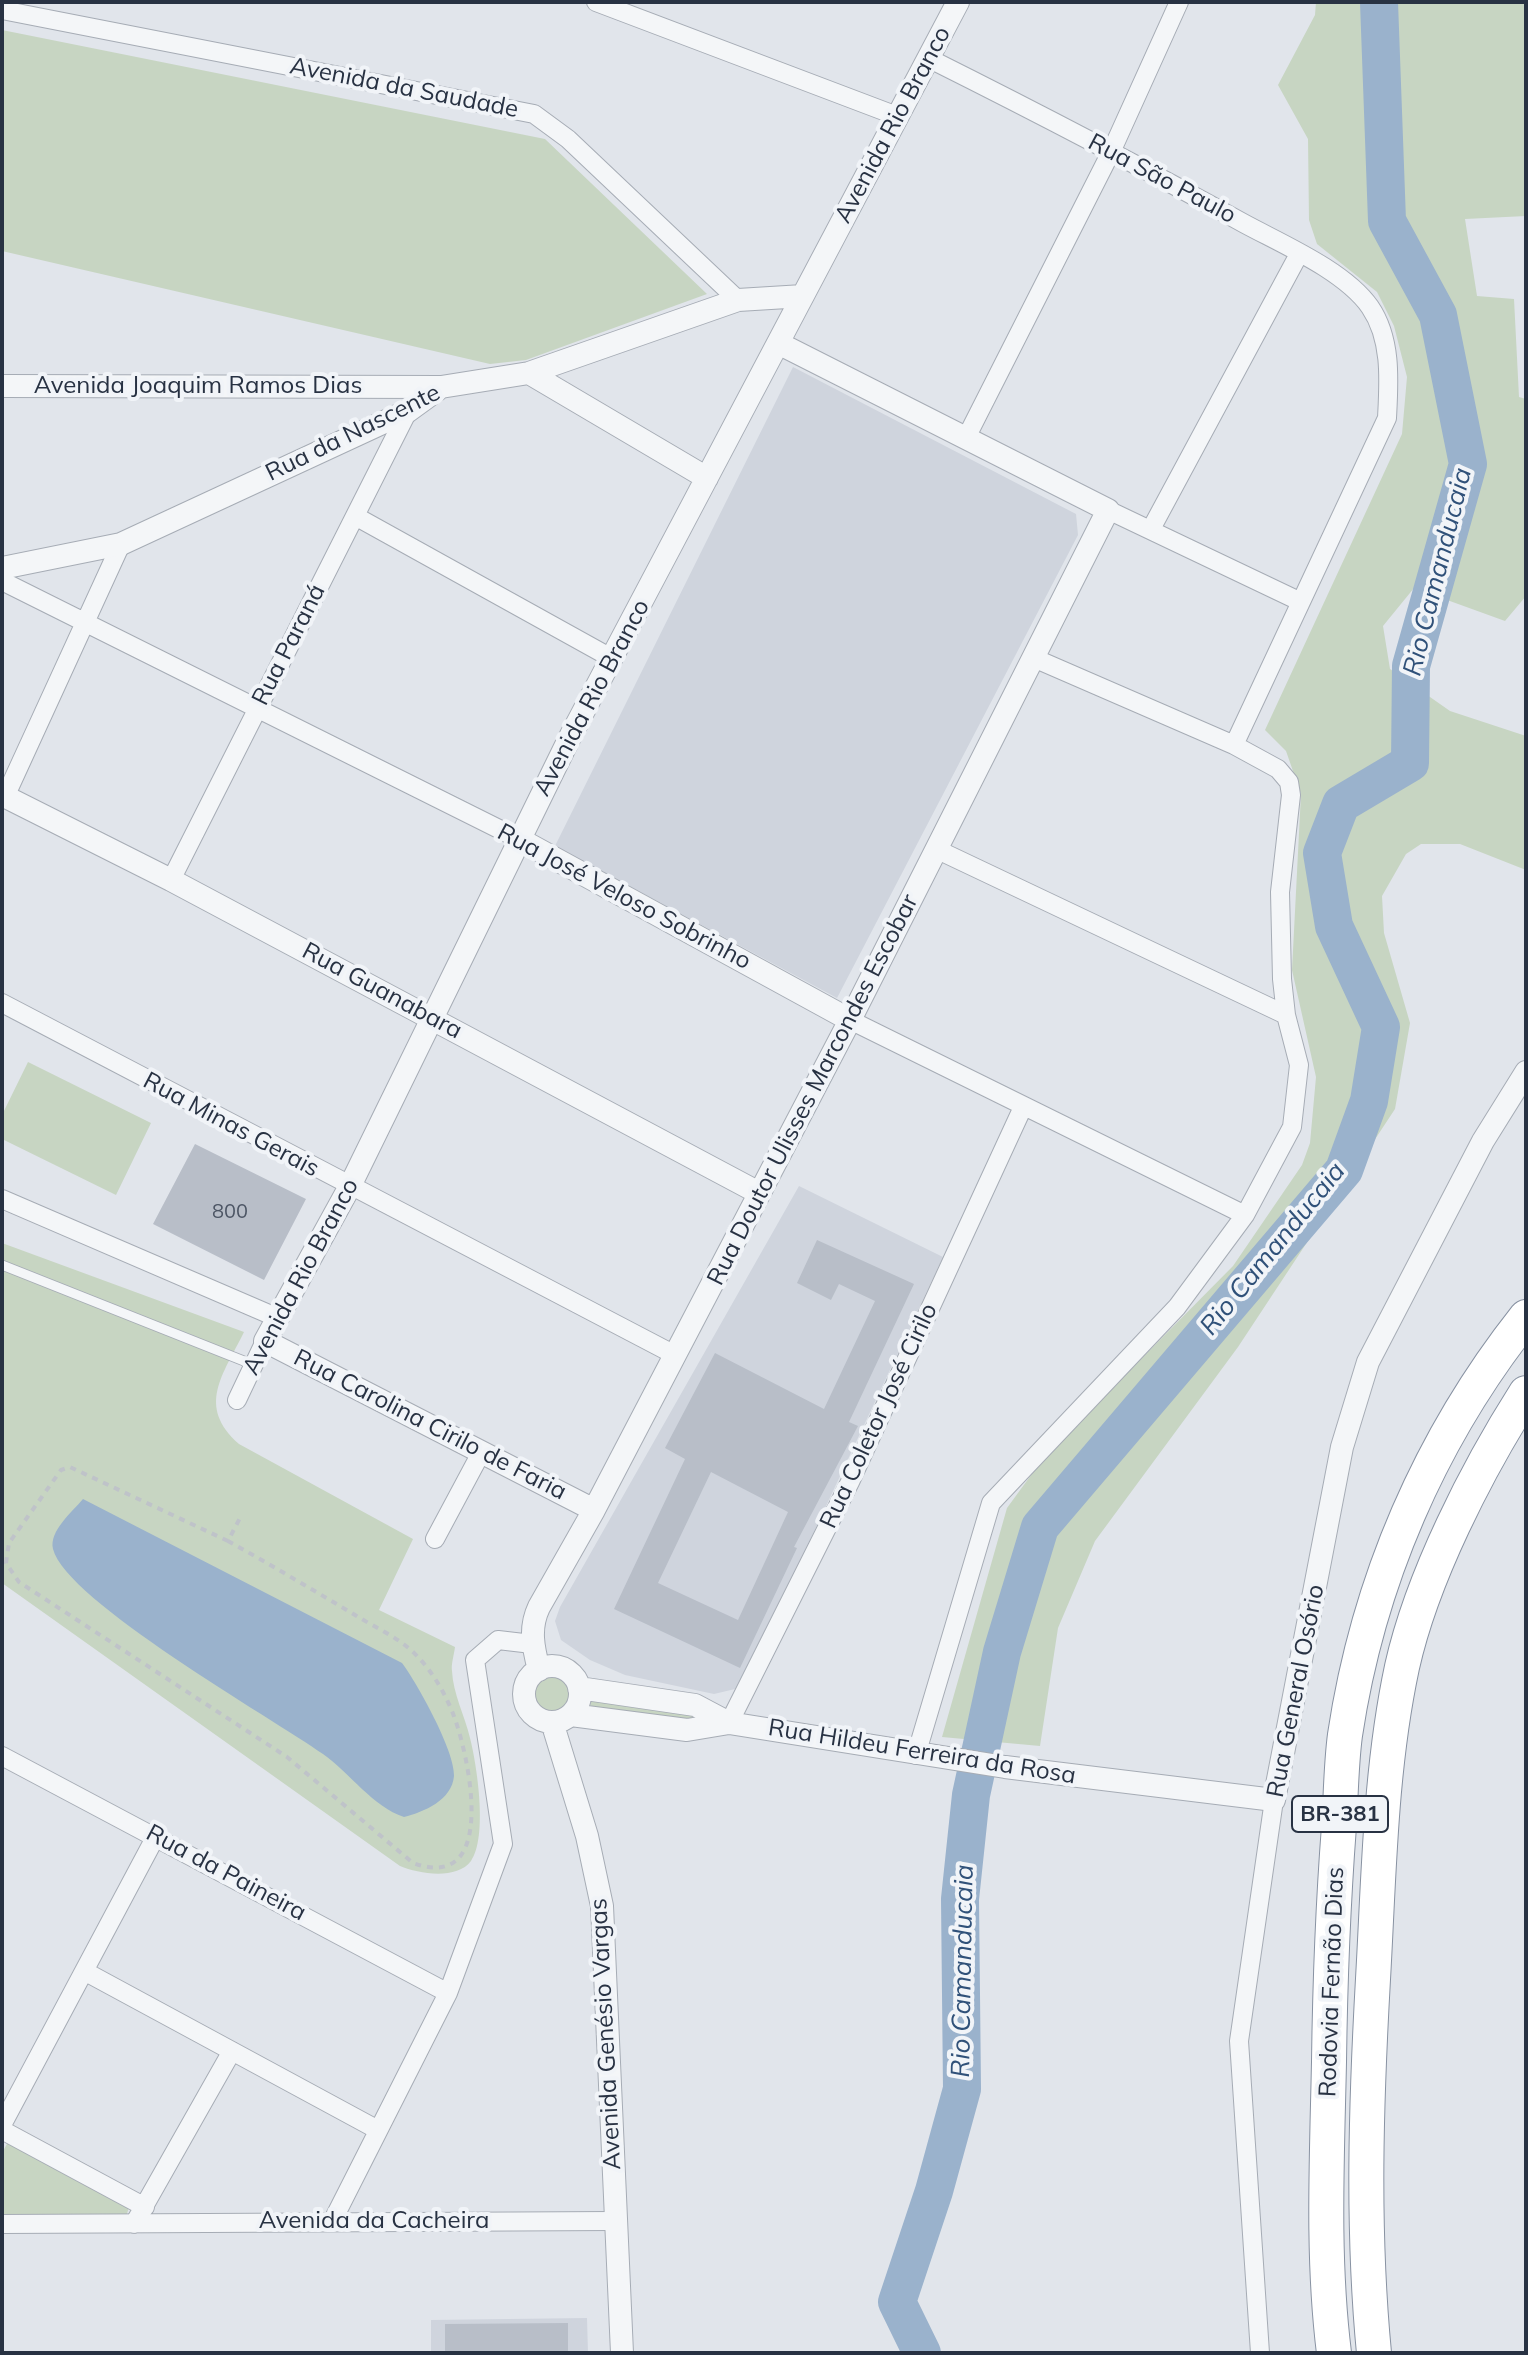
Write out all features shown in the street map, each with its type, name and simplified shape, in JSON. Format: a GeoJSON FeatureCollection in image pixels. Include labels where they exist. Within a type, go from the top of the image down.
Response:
{"type":"FeatureCollection","features":[{"type":"Feature","properties":{"kind":"highway","name":"Rodovia Fernão Dias"},"geometry":{"type":"LineString","coordinates":[[1334,2353],[1327,2201],[1330,1985],[1345,1737],[1360,1656],[1386,1565],[1419,1487],[1460,1413],[1526,1317]]}},
{"type":"Feature","properties":{"kind":"highway","name":"Rodovia Fernão Dias"},"geometry":{"type":"LineString","coordinates":[[1374,2353],[1365,2131],[1379,1828],[1389,1735],[1403,1663],[1433,1576],[1487,1455],[1526,1393]]}},
{"type":"Feature","properties":{"kind":"street","name":"Avenida Rio Branco"},"geometry":{"type":"LineString","coordinates":[[237,1400],[265,1341],[349,1188],[519,839],[958,2]]}},
{"type":"Feature","properties":{"kind":"street"},"geometry":{"type":"LineString","coordinates":[[966,438],[1112,150],[1179,2]]}},
{"type":"Feature","properties":{"kind":"street"},"geometry":{"type":"LineString","coordinates":[[605,4],[897,116]]}},
{"type":"Feature","properties":{"kind":"street","name":"Avenida da Saudade"},"geometry":{"type":"LineString","coordinates":[[2,10],[534,114],[568,139],[738,300]]}},
{"type":"Feature","properties":{"kind":"street","name":"Rua São Paulo"},"geometry":{"type":"LineString","coordinates":[[928,58],[1112,150],[1299,254],[1358,291],[1379,323],[1390,376],[1387,418],[1299,601]]}},
{"type":"Feature","properties":{"kind":"street"},"geometry":{"type":"LineString","coordinates":[[1151,529],[1299,254]]}},
{"type":"Feature","properties":{"kind":"street","name":"Rua da Nascente"},"geometry":{"type":"LineString","coordinates":[[2,568],[121,544],[408,411],[441,387],[529,373],[738,300],[803,296]]}},
{"type":"Feature","properties":{"kind":"street"},"geometry":{"type":"LineString","coordinates":[[778,343],[1108,510],[1299,601],[1234,745]]}},
{"type":"Feature","properties":{"kind":"street"},"geometry":{"type":"LineString","coordinates":[[529,373],[707,478]]}},
{"type":"Feature","properties":{"kind":"street","name":"Avenida Joaquim Ramos Dias"},"geometry":{"type":"LineString","coordinates":[[2,386],[441,387]]}},
{"type":"Feature","properties":{"kind":"street","name":"Rua Paraná"},"geometry":{"type":"LineString","coordinates":[[171,880],[408,411]]}},
{"type":"Feature","properties":{"kind":"street","name":"Rua Doutor Ulisses Marcondes Escobar"},"geometry":{"type":"LineString","coordinates":[[539,1670],[532,1644],[533,1620],[594,1510],[850,1020],[1036,659],[1108,510]]}},
{"type":"Feature","properties":{"kind":"street"},"geometry":{"type":"LineString","coordinates":[[355,516],[613,659]]}},
{"type":"Feature","properties":{"kind":"street"},"geometry":{"type":"LineString","coordinates":[[3,796],[121,544]]}},
{"type":"Feature","properties":{"kind":"street","name":"Rua José Veloso Sobrinho"},"geometry":{"type":"LineString","coordinates":[[2,581],[519,839],[850,1020],[1245,1215]]}},
{"type":"Feature","properties":{"kind":"street"},"geometry":{"type":"LineString","coordinates":[[916,1755],[991,1503],[1177,1307],[1245,1215],[1292,1127],[1299,1065],[1286,1015],[1280,892],[1291,795],[1289,782],[1278,769],[1234,745],[1036,659]]}},
{"type":"Feature","properties":{"kind":"street","name":"Rua Guanabara"},"geometry":{"type":"LineString","coordinates":[[3,796],[434,1018],[759,1193]]}},
{"type":"Feature","properties":{"kind":"street"},"geometry":{"type":"LineString","coordinates":[[938,850],[1286,1015]]}},
{"type":"Feature","properties":{"kind":"street","name":"Rua Minas Gerais"},"geometry":{"type":"LineString","coordinates":[[2,1003],[349,1188],[675,1355]]}},
{"type":"Feature","properties":{"kind":"street","name":"Rua General Osório"},"geometry":{"type":"LineString","coordinates":[[1260,2353],[1239,2041],[1274,1800],[1342,1447],[1368,1362],[1483,1141],[1526,1072]]}},
{"type":"Feature","properties":{"kind":"street","name":"Rua Coletor José Cirilo"},"geometry":{"type":"LineString","coordinates":[[729,1723],[850,1482],[1023,1107]]}},
{"type":"Feature","properties":{"kind":"street"},"geometry":{"type":"LineString","coordinates":[[2,1199],[278,1318]]}},
{"type":"Feature","properties":{"kind":"street","name":"Rua Carolina Cirilo de Faria"},"geometry":{"type":"LineString","coordinates":[[265,1341],[594,1510]]}},
{"type":"Feature","properties":{"kind":"street"},"geometry":{"type":"LineString","coordinates":[[435,1539],[482,1451]]}},
{"type":"Feature","properties":{"kind":"street"},"geometry":{"type":"LineString","coordinates":[[333,2220],[448,1993],[503,1844],[475,1660],[498,1640],[532,1644]]}},
{"type":"Feature","properties":{"kind":"street"},"geometry":{"type":"LineString","coordinates":[[557,1667],[565,1670],[579,1688],[579,1701],[561,1718],[534,1717],[524,1701],[526,1683],[539,1670],[557,1667]]}},
{"type":"Feature","properties":{"kind":"street"},"geometry":{"type":"LineString","coordinates":[[579,1688],[695,1705],[729,1723]]}},
{"type":"Feature","properties":{"kind":"street","name":"Rua Hildeu Ferreira da Rosa"},"geometry":{"type":"LineString","coordinates":[[561,1718],[687,1730],[729,1723],[916,1755],[1274,1800]]}},
{"type":"Feature","properties":{"kind":"street","name":"Avenida Genésio Vargas"},"geometry":{"type":"LineString","coordinates":[[561,1718],[602,1906],[622,2353]]}},
{"type":"Feature","properties":{"kind":"street","name":"Rua da Paineira"},"geometry":{"type":"LineString","coordinates":[[2,1756],[448,1993]]}},
{"type":"Feature","properties":{"kind":"street"},"geometry":{"type":"LineString","coordinates":[[145,2207],[2,2128],[156,1836]]}},
{"type":"Feature","properties":{"kind":"street"},"geometry":{"type":"LineString","coordinates":[[84,1971],[378,2130]]}},
{"type":"Feature","properties":{"kind":"street"},"geometry":{"type":"LineString","coordinates":[[134,2224],[232,2051]]}},
{"type":"Feature","properties":{"kind":"street","name":"Avenida da Cacheira"},"geometry":{"type":"LineString","coordinates":[[2,2224],[614,2221]]}},
{"type":"Feature","properties":{"kind":"lane"},"geometry":{"type":"LineString","coordinates":[[2,1265],[254,1365]]}},
{"type":"Feature","properties":{"kind":"path"},"geometry":{"type":"LineString","coordinates":[[70,1467],[228,1541],[413,1652],[439,1684],[462,1739],[472,1804],[466,1849],[455,1862],[425,1867],[413,1863],[287,1757],[19,1582],[6,1563],[9,1543],[61,1470],[70,1467]]}},
{"type":"Feature","properties":{"kind":"path"},"geometry":{"type":"LineString","coordinates":[[228,1541],[241,1516]]}},
{"type":"Feature","properties":{"kind":"shaded area"},"geometry":{"type":"Polygon","coordinates":[[[793,367],[1076,514],[1078,535],[837,998],[555,846],[793,367]]]}},
{"type":"Feature","properties":{"kind":"shaded area"},"geometry":{"type":"Polygon","coordinates":[[[799,1186],[943,1257],[803,1555],[735,1689],[714,1694],[625,1675],[590,1660],[561,1640],[555,1621],[560,1607],[799,1186]]]}},
{"type":"Feature","properties":{"kind":"shaded area"},"geometry":{"type":"Polygon","coordinates":[[[587,2318],[588,2353],[431,2353],[431,2320],[587,2318]]]}},
{"type":"Feature","properties":{"kind":"green space"},"geometry":{"type":"Polygon","coordinates":[[[1316,2],[1526,2],[1526,216],[1465,219],[1477,296],[1514,299],[1519,397],[1526,399],[1526,596],[1505,621],[1414,588],[1383,626],[1390,669],[1450,711],[1526,736],[1526,870],[1460,844],[1421,844],[1406,854],[1382,896],[1384,933],[1410,1023],[1395,1109],[1238,1347],[1095,1541],[1058,1628],[1040,1746],[942,1737],[1007,1508],[1045,1456],[1233,1266],[1302,1165],[1310,1143],[1316,1077],[1292,970],[1301,794],[1286,751],[1265,730],[1402,434],[1407,377],[1394,326],[1377,292],[1317,244],[1309,220],[1308,139],[1278,85],[1315,15],[1316,2]]]}},
{"type":"Feature","properties":{"kind":"green space"},"geometry":{"type":"Polygon","coordinates":[[[2,30],[545,139],[707,294],[526,360],[490,364],[2,251],[2,30]]]}},
{"type":"Feature","properties":{"kind":"green space"},"geometry":{"type":"Polygon","coordinates":[[[28,1062],[151,1123],[116,1195],[2,1139],[2,1115],[28,1062]]]}},
{"type":"Feature","properties":{"kind":"green space"},"geometry":{"type":"Polygon","coordinates":[[[2,1243],[244,1332],[218,1390],[216,1403],[226,1430],[239,1444],[413,1539],[379,1610],[455,1647],[453,1680],[473,1750],[480,1801],[476,1850],[465,1867],[437,1874],[400,1866],[2,1583],[2,1243]]]}},
{"type":"Feature","properties":{"kind":"green space"},"geometry":{"type":"Polygon","coordinates":[[[551,1676],[564,1682],[570,1695],[564,1708],[551,1714],[538,1708],[532,1695],[538,1682],[551,1676]]]}},
{"type":"Feature","properties":{"kind":"green space"},"geometry":{"type":"Polygon","coordinates":[[[592,1697],[700,1717],[698,1726],[589,1710],[592,1697]]]}},
{"type":"Feature","properties":{"kind":"green space"},"geometry":{"type":"Polygon","coordinates":[[[8,2142],[129,2207],[126,2217],[2,2217],[2,2153],[8,2142]]]}},
{"type":"Feature","properties":{"kind":"water"},"geometry":{"type":"Polygon","coordinates":[[[83,1499],[402,1663],[442,1735],[453,1765],[454,1776],[448,1792],[436,1804],[404,1817],[382,1806],[323,1754],[174,1658],[94,1598],[66,1571],[53,1549],[54,1535],[83,1499]]]}},
{"type":"Feature","properties":{"kind":"building"},"geometry":{"type":"Polygon","coordinates":[[[195,1144],[306,1199],[264,1280],[153,1224],[195,1144]]]}},
{"type":"Feature","properties":{"kind":"building"},"geometry":{"type":"Polygon","coordinates":[[[817,1240],[914,1284],[849,1422],[858,1426],[794,1547],[797,1548],[740,1668],[614,1609],[685,1459],[665,1448],[715,1353],[824,1409],[875,1301],[839,1284],[831,1300],[797,1283],[817,1240]],[[711,1472],[658,1583],[738,1620],[788,1512],[711,1472]]]}},
{"type":"Feature","properties":{"kind":"building"},"geometry":{"type":"Polygon","coordinates":[[[568,2323],[568,2353],[445,2353],[445,2324],[568,2323]]]}},
{"type":"Feature","properties":{"kind":"waterway","name":"Rio Camanducaia"},"geometry":{"type":"LineString","coordinates":[[922,2353],[897,2302],[934,2191],[962,2089],[960,1899],[971,1795],[1002,1652],[1040,1527],[1344,1170],[1369,1101],[1381,1027],[1334,926],[1322,853],[1341,804],[1410,763],[1411,666],[1468,464],[1438,315],[1387,221],[1379,2]]}}]}
